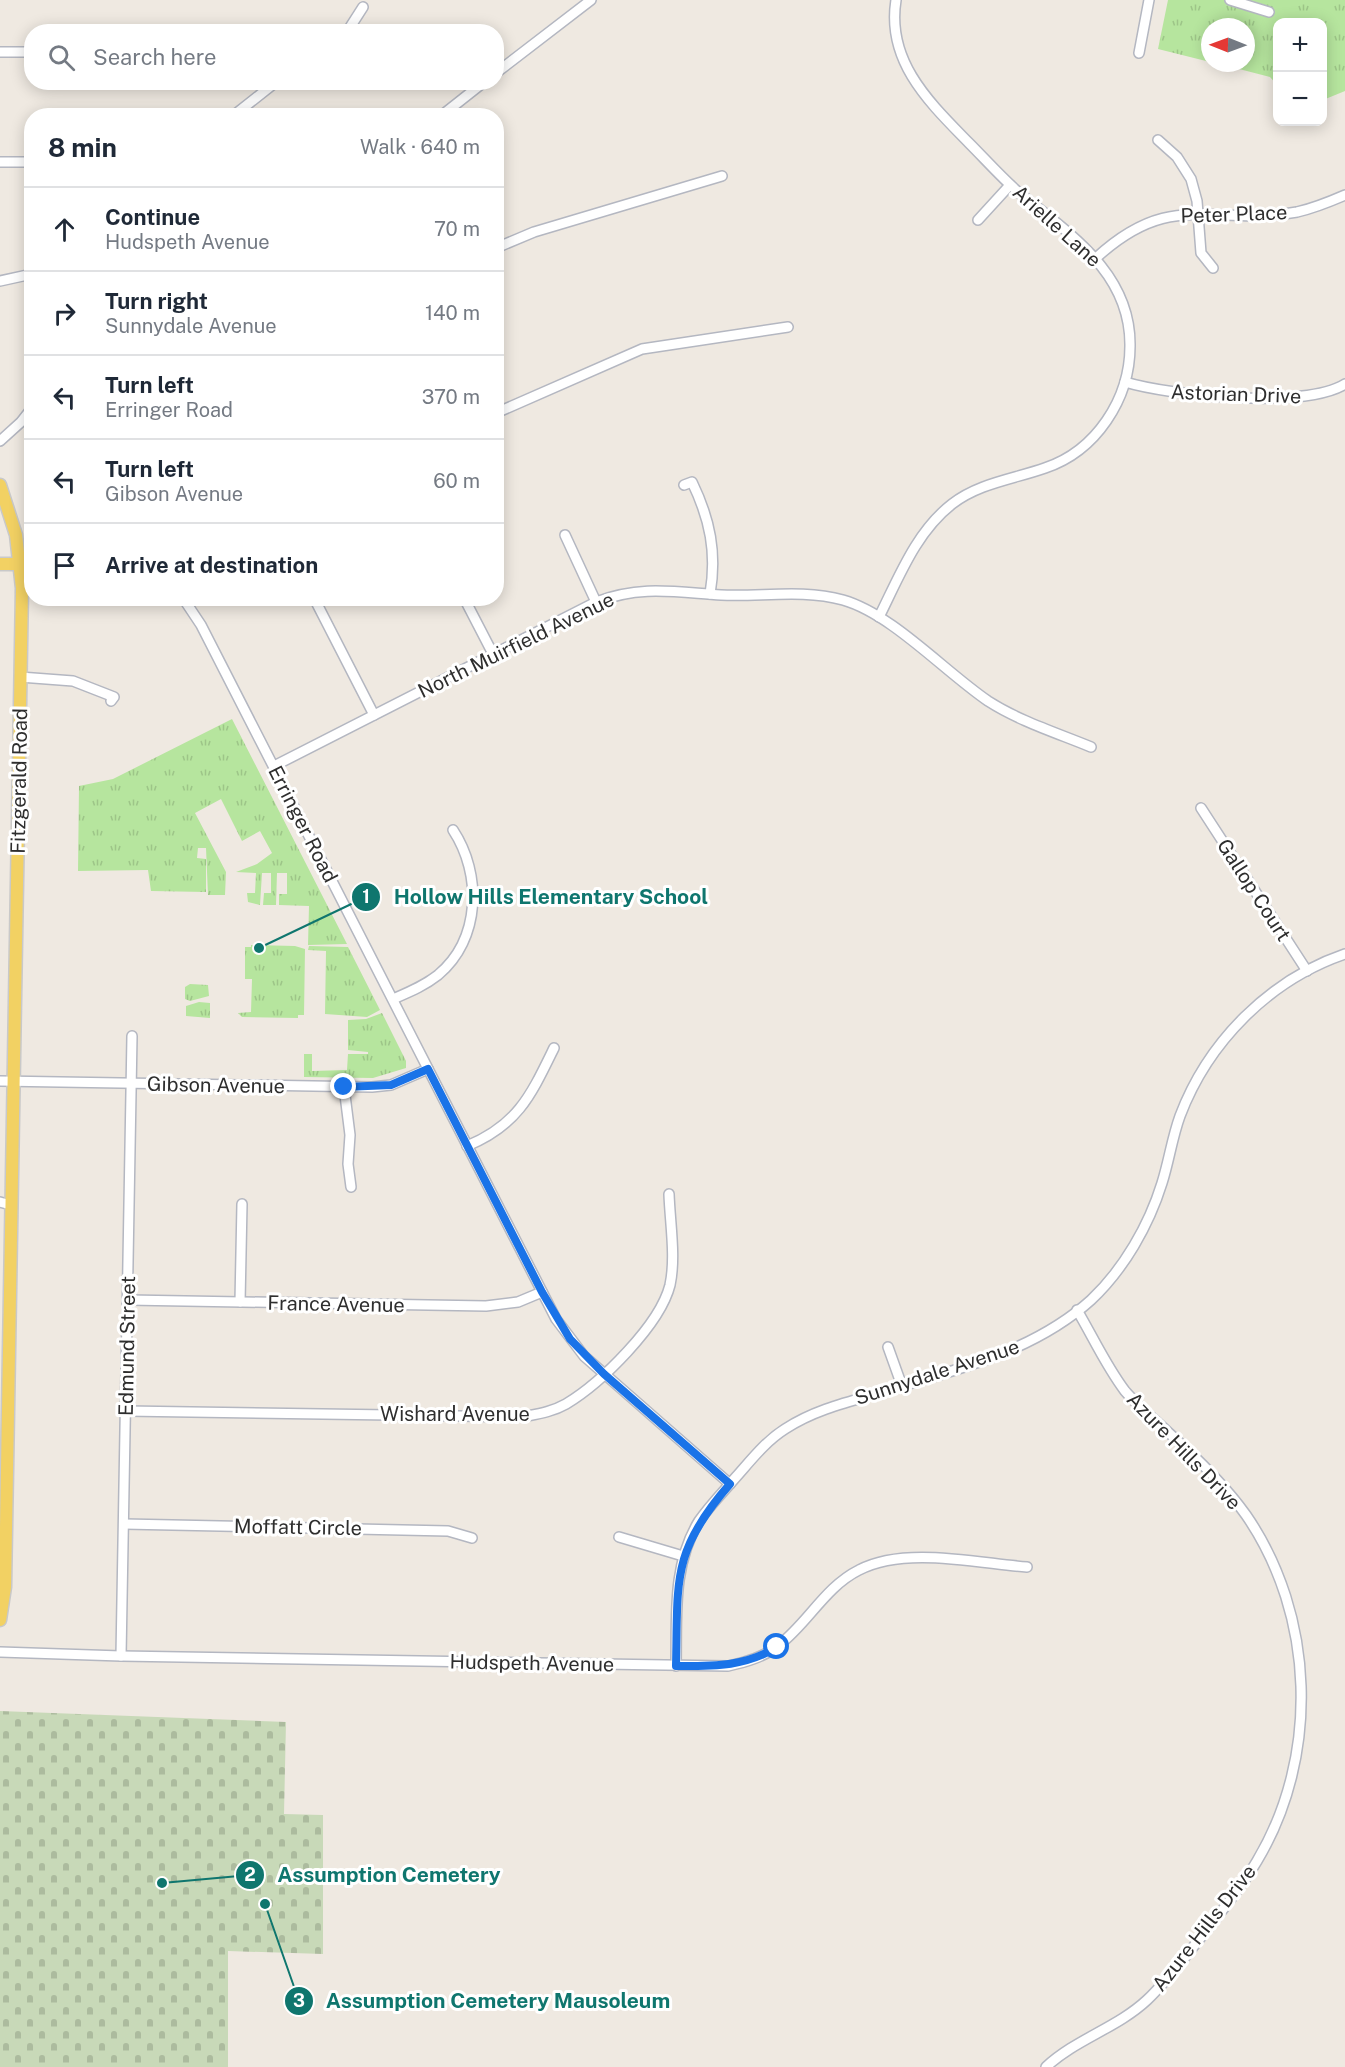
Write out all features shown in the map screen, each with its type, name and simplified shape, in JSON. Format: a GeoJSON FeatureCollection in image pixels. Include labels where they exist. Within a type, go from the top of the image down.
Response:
{"type":"FeatureCollection","features":[{"type":"Feature","properties":{"kind":"main road","name":"Fitzgerald Road"},"geometry":{"type":"LineString","coordinates":[[0,485],[24,559]]}},
{"type":"Feature","properties":{"kind":"main road"},"geometry":{"type":"LineString","coordinates":[[0,564],[24,565]]}},
{"type":"Feature","properties":{"kind":"main road","name":"Fitzgerald Road"},"geometry":{"type":"LineString","coordinates":[[0,1620],[5,1587],[6,1204],[13,1081],[20,677],[24,602]]}},
{"type":"Feature","properties":{"kind":"street"},"geometry":{"type":"LineString","coordinates":[[504,67],[591,0]]}},
{"type":"Feature","properties":{"kind":"street","name":"Arielle Lane"},"geometry":{"type":"LineString","coordinates":[[879,617],[919,540],[941,513],[970,493],[1047,468],[1078,450],[1102,427],[1116,404],[1125,382],[1131,345],[1126,311],[1111,278],[1096,258],[1010,185],[915,85],[903,60],[896,33],[896,0]]}},
{"type":"Feature","properties":{"kind":"street"},"geometry":{"type":"LineString","coordinates":[[1139,53],[1149,0]]}},
{"type":"Feature","properties":{"kind":"street"},"geometry":{"type":"LineString","coordinates":[[1230,0],[1269,12]]}},
{"type":"Feature","properties":{"kind":"street"},"geometry":{"type":"LineString","coordinates":[[352,24],[363,7]]}},
{"type":"Feature","properties":{"kind":"street"},"geometry":{"type":"LineString","coordinates":[[0,52],[24,52]]}},
{"type":"Feature","properties":{"kind":"street"},"geometry":{"type":"LineString","coordinates":[[242,108],[264,90]]}},
{"type":"Feature","properties":{"kind":"street"},"geometry":{"type":"LineString","coordinates":[[451,108],[474,90]]}},
{"type":"Feature","properties":{"kind":"street"},"geometry":{"type":"LineString","coordinates":[[1158,140],[1185,167],[1194,189],[1201,253],[1213,268]]}},
{"type":"Feature","properties":{"kind":"street"},"geometry":{"type":"LineString","coordinates":[[0,162],[24,162]]}},
{"type":"Feature","properties":{"kind":"street"},"geometry":{"type":"LineString","coordinates":[[504,245],[534,232],[722,176]]}},
{"type":"Feature","properties":{"kind":"street"},"geometry":{"type":"LineString","coordinates":[[978,220],[1010,185]]}},
{"type":"Feature","properties":{"kind":"street","name":"Peter Place"},"geometry":{"type":"LineString","coordinates":[[1096,258],[1138,226],[1161,218],[1198,213],[1296,212],[1345,195]]}},
{"type":"Feature","properties":{"kind":"street"},"geometry":{"type":"LineString","coordinates":[[0,281],[24,276]]}},
{"type":"Feature","properties":{"kind":"street"},"geometry":{"type":"LineString","coordinates":[[504,409],[642,349],[788,327]]}},
{"type":"Feature","properties":{"kind":"street","name":"Astorian Drive"},"geometry":{"type":"LineString","coordinates":[[1125,382],[1172,392],[1292,399],[1323,394],[1345,384]]}},
{"type":"Feature","properties":{"kind":"street"},"geometry":{"type":"LineString","coordinates":[[0,441],[24,418]]}},
{"type":"Feature","properties":{"kind":"street"},"geometry":{"type":"LineString","coordinates":[[684,485],[692,482],[710,525],[714,560],[710,594]]}},
{"type":"Feature","properties":{"kind":"street"},"geometry":{"type":"LineString","coordinates":[[565,535],[596,602]]}},
{"type":"Feature","properties":{"kind":"street","name":"North Muirfield Avenue"},"geometry":{"type":"LineString","coordinates":[[274,766],[596,602],[618,594],[642,590],[753,597],[798,594],[829,597],[862,607],[879,617],[990,702],[1092,747]]}},
{"type":"Feature","properties":{"kind":"street","name":"Erringer Road"},"geometry":{"type":"LineString","coordinates":[[188,606],[201,625],[274,766],[542,1292],[570,1339],[604,1374],[730,1484]]}},
{"type":"Feature","properties":{"kind":"street"},"geometry":{"type":"LineString","coordinates":[[318,606],[374,715]]}},
{"type":"Feature","properties":{"kind":"street"},"geometry":{"type":"LineString","coordinates":[[468,606],[493,654]]}},
{"type":"Feature","properties":{"kind":"street"},"geometry":{"type":"LineString","coordinates":[[20,677],[73,681],[114,697],[111,701]]}},
{"type":"Feature","properties":{"kind":"street","name":"Gallop Court"},"geometry":{"type":"LineString","coordinates":[[1201,808],[1307,971]]}},
{"type":"Feature","properties":{"kind":"street"},"geometry":{"type":"LineString","coordinates":[[393,999],[420,988],[440,974],[457,952],[468,930],[474,904],[473,879],[466,854],[453,830]]}},
{"type":"Feature","properties":{"kind":"street","name":"Sunnydale Avenue"},"geometry":{"type":"LineString","coordinates":[[676,1666],[678,1581],[683,1556],[699,1521],[766,1443],[805,1418],[994,1357],[1023,1345],[1092,1299],[1114,1274],[1150,1215],[1162,1183],[1179,1118],[1209,1059],[1252,1009],[1307,971],[1345,954]]}},
{"type":"Feature","properties":{"kind":"street","name":"Edmund Street"},"geometry":{"type":"LineString","coordinates":[[121,1656],[132,1036]]}},
{"type":"Feature","properties":{"kind":"street"},"geometry":{"type":"LineString","coordinates":[[467,1146],[497,1132],[518,1113],[531,1095],[554,1048]]}},
{"type":"Feature","properties":{"kind":"street","name":"Gibson Avenue"},"geometry":{"type":"LineString","coordinates":[[0,1081],[344,1087],[391,1085],[428,1069]]}},
{"type":"Feature","properties":{"kind":"street"},"geometry":{"type":"LineString","coordinates":[[344,1087],[350,1135],[348,1164],[351,1187]]}},
{"type":"Feature","properties":{"kind":"street","name":"Wishard Avenue"},"geometry":{"type":"LineString","coordinates":[[126,1411],[522,1417],[546,1413],[564,1405],[604,1374],[649,1328],[665,1301],[672,1272],[669,1194]]}},
{"type":"Feature","properties":{"kind":"street"},"geometry":{"type":"LineString","coordinates":[[240,1302],[242,1204]]}},
{"type":"Feature","properties":{"kind":"street","name":"France Avenue"},"geometry":{"type":"LineString","coordinates":[[128,1300],[486,1306],[518,1302],[542,1292]]}},
{"type":"Feature","properties":{"kind":"street","name":"Azure Hills Drive"},"geometry":{"type":"LineString","coordinates":[[1046,2067],[1072,2048],[1118,2024],[1148,1999],[1234,1897],[1258,1860],[1278,1820],[1291,1778],[1302,1686],[1294,1628],[1284,1591],[1266,1548],[1246,1515],[1221,1483],[1125,1390],[1077,1310]]}},
{"type":"Feature","properties":{"kind":"street"},"geometry":{"type":"LineString","coordinates":[[888,1347],[902,1386]]}},
{"type":"Feature","properties":{"kind":"street","name":"Moffatt Circle"},"geometry":{"type":"LineString","coordinates":[[124,1524],[448,1531],[472,1538]]}},
{"type":"Feature","properties":{"kind":"street"},"geometry":{"type":"LineString","coordinates":[[619,1537],[683,1556]]}},
{"type":"Feature","properties":{"kind":"street","name":"Hudspeth Avenue"},"geometry":{"type":"LineString","coordinates":[[0,1652],[728,1666],[764,1654],[789,1637],[840,1581],[880,1562],[912,1558],[1027,1567]]}},
{"type":"Feature","properties":{"kind":"green space"},"geometry":{"type":"Polygon","coordinates":[[[1168,0],[1345,0],[1345,91],[1327,98],[1327,18],[1273,18],[1273,80],[1270,77],[1251,72],[1255,72],[1255,18],[1201,18],[1201,60],[1158,49],[1168,0]]]}},
{"type":"Feature","properties":{"kind":"green space"},"geometry":{"type":"Polygon","coordinates":[[[232,719],[347,944],[308,945],[309,906],[279,905],[279,894],[287,894],[287,873],[277,873],[276,905],[263,905],[264,893],[271,893],[271,873],[262,873],[260,905],[248,902],[247,893],[255,893],[256,873],[236,872],[257,864],[272,853],[260,831],[242,841],[221,799],[195,813],[226,872],[225,895],[208,895],[206,848],[198,848],[197,858],[206,859],[206,892],[151,891],[148,870],[78,871],[79,786],[113,779],[232,719]]]}},
{"type":"Feature","properties":{"kind":"green space"},"geometry":{"type":"Polygon","coordinates":[[[251,945],[295,946],[305,949],[304,1015],[298,1015],[298,1018],[242,1017],[238,1013],[251,1012],[252,979],[245,979],[245,947],[251,947],[251,945]]]}},
{"type":"Feature","properties":{"kind":"green space"},"geometry":{"type":"Polygon","coordinates":[[[309,946],[348,947],[380,1010],[367,1017],[325,1014],[326,951],[308,950],[309,946]]]}},
{"type":"Feature","properties":{"kind":"green space"},"geometry":{"type":"Polygon","coordinates":[[[190,984],[208,985],[209,996],[190,1001],[185,999],[185,987],[190,984]]]}},
{"type":"Feature","properties":{"kind":"green space"},"geometry":{"type":"Polygon","coordinates":[[[199,1002],[210,1003],[210,1018],[186,1016],[186,1006],[199,1002]]]}},
{"type":"Feature","properties":{"kind":"green space"},"geometry":{"type":"Polygon","coordinates":[[[382,1013],[406,1061],[406,1068],[373,1078],[304,1077],[304,1054],[312,1054],[312,1071],[347,1070],[348,1054],[368,1054],[368,1052],[348,1050],[348,1020],[366,1019],[382,1013]]]}},
{"type":"Feature","properties":{"kind":"green space"},"geometry":{"type":"Polygon","coordinates":[[[0,1711],[286,1722],[284,1814],[323,1815],[323,1954],[228,1951],[228,2067],[0,2067],[0,1711]]]}},
{"type":"Feature","properties":{"kind":"place","name":"Hollow Hills Elementary School"},"geometry":{"type":"Point","coordinates":[259,948]}},
{"type":"Feature","properties":{"kind":"place","name":"Assumption Cemetery"},"geometry":{"type":"Point","coordinates":[162,1883]}},
{"type":"Feature","properties":{"kind":"place","name":"Assumption Cemetery Mausoleum"},"geometry":{"type":"Point","coordinates":[265,1904]}},
{"type":"Feature","properties":{"kind":"route"},"geometry":{"type":"LineString","coordinates":[[344,1087],[391,1085],[412,1078],[428,1069],[556,1319],[570,1339],[584,1356],[730,1484],[699,1521],[683,1556],[678,1581],[676,1666],[728,1666],[748,1661],[777,1647]]}}]}
